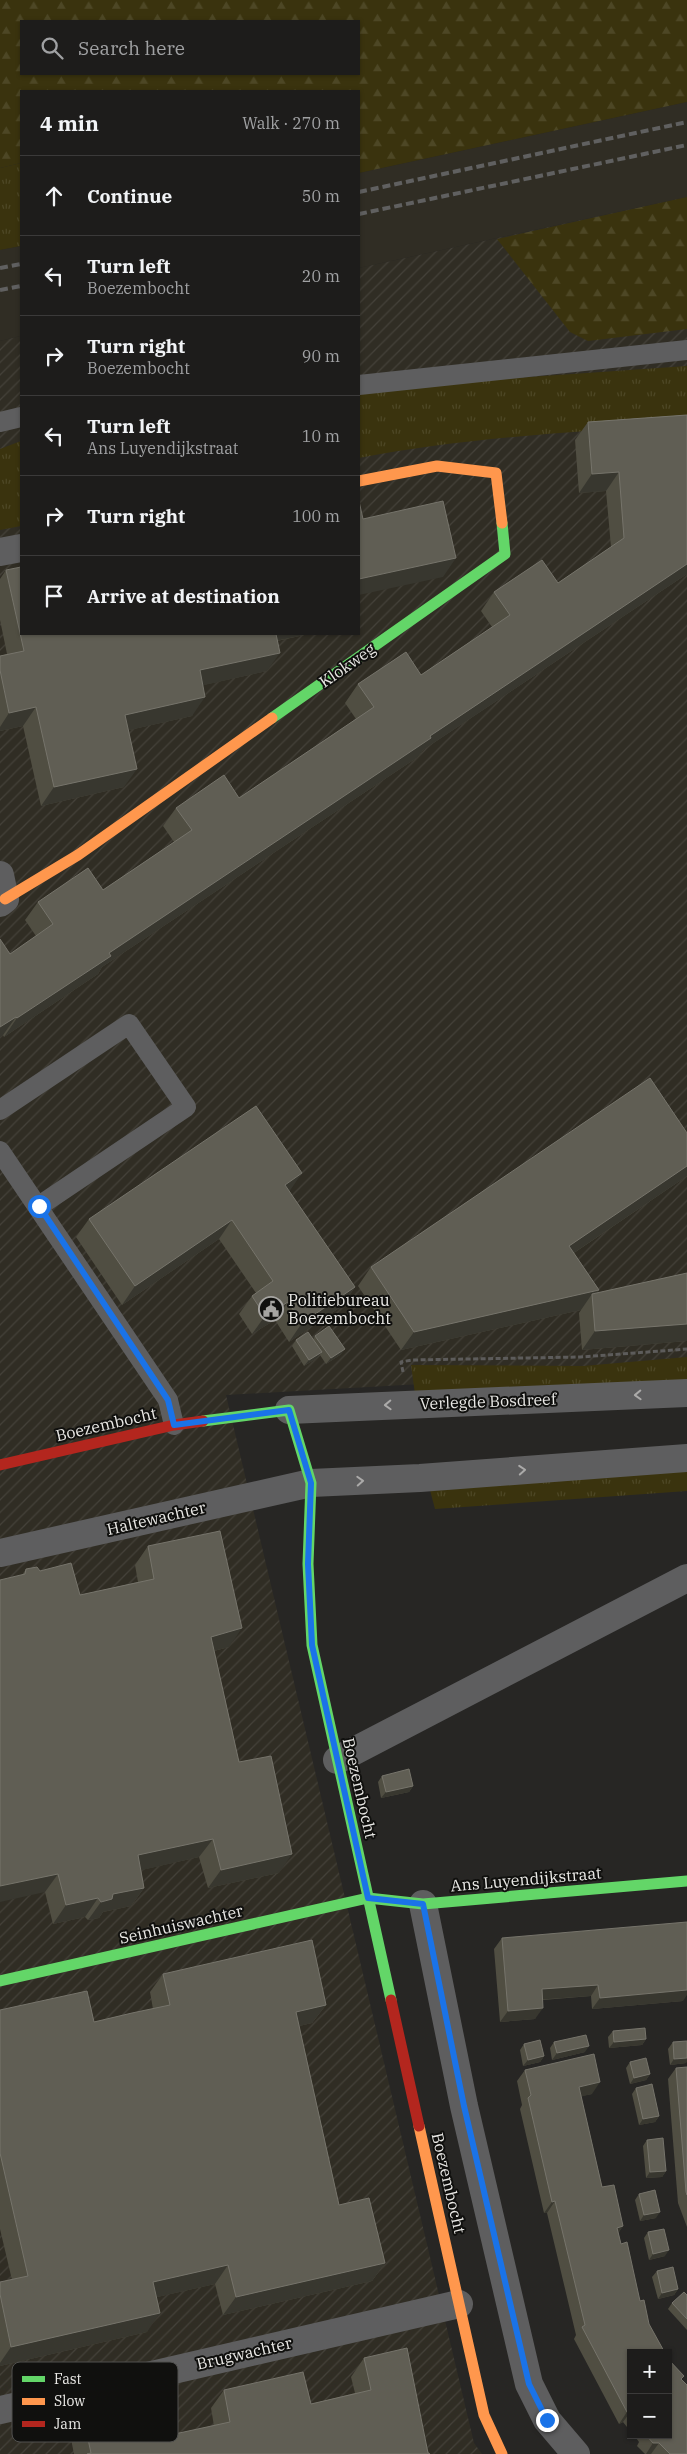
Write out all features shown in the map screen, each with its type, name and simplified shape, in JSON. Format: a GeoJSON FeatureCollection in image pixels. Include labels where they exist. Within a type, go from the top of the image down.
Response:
{"type":"FeatureCollection","features":[{"type":"Feature","properties":{"kind":"street","name":"Klokweg"},"geometry":{"type":"LineString","coordinates":[[2,892],[78,855],[505,554],[496,473],[437,466],[360,481]]}},
{"type":"Feature","properties":{"kind":"street"},"geometry":{"type":"LineString","coordinates":[[0,552],[20,548]]}},
{"type":"Feature","properties":{"kind":"street","name":"Verlegde Bosdreef"},"geometry":{"type":"LineString","coordinates":[[289,1410],[687,1393]]}},
{"type":"Feature","properties":{"kind":"street","name":"Boezembocht"},"geometry":{"type":"LineString","coordinates":[[0,1465],[174,1425],[289,1410],[311,1483],[308,1564],[312,1645],[484,2415],[502,2454]]}},
{"type":"Feature","properties":{"kind":"street"},"geometry":{"type":"LineString","coordinates":[[311,1483],[420,1478],[687,1458]]}},
{"type":"Feature","properties":{"kind":"street","name":"Haltewachter"},"geometry":{"type":"LineString","coordinates":[[0,1553],[311,1483]]}},
{"type":"Feature","properties":{"kind":"street"},"geometry":{"type":"LineString","coordinates":[[337,1760],[687,1578]]}},
{"type":"Feature","properties":{"kind":"street","name":"Ans Luyendijkstraat"},"geometry":{"type":"LineString","coordinates":[[368,1898],[423,1904],[687,1881]]}},
{"type":"Feature","properties":{"kind":"street","name":"Seinhuiswachter"},"geometry":{"type":"LineString","coordinates":[[0,1981],[368,1898]]}},
{"type":"Feature","properties":{"kind":"street"},"geometry":{"type":"LineString","coordinates":[[423,1904],[464,2106],[529,2384],[547,2420],[576,2454]]}},
{"type":"Feature","properties":{"kind":"street","name":"Brugwachter"},"geometry":{"type":"LineString","coordinates":[[178,2369],[459,2304]]}},
{"type":"Feature","properties":{"kind":"lane"},"geometry":{"type":"LineString","coordinates":[[360,385],[687,350]]}},
{"type":"Feature","properties":{"kind":"lane"},"geometry":{"type":"LineString","coordinates":[[0,422],[20,417]]}},
{"type":"Feature","properties":{"kind":"lane"},"geometry":{"type":"LineString","coordinates":[[0,1110],[128,1024],[186,1107],[39,1206]]}},
{"type":"Feature","properties":{"kind":"lane"},"geometry":{"type":"LineString","coordinates":[[0,1151],[39,1206],[168,1400],[174,1425]]}},
{"type":"Feature","properties":{"kind":"shaded area"},"geometry":{"type":"Polygon","coordinates":[[[687,102],[687,197],[360,268],[360,173],[687,102]]]}},
{"type":"Feature","properties":{"kind":"shaded area"},"geometry":{"type":"Polygon","coordinates":[[[687,197],[687,1369],[226,1395],[474,2443],[482,2454],[0,2454],[0,341],[20,336],[20,635],[360,635],[360,268],[687,197]]]}},
{"type":"Feature","properties":{"kind":"shaded area"},"geometry":{"type":"Polygon","coordinates":[[[20,246],[20,336],[0,341],[0,250],[20,246]]]}},
{"type":"Feature","properties":{"kind":"green space"},"geometry":{"type":"Polygon","coordinates":[[[0,0],[687,0],[687,102],[360,173],[360,90],[20,90],[20,163],[0,168],[0,0]]]}},
{"type":"Feature","properties":{"kind":"green space"},"geometry":{"type":"Polygon","coordinates":[[[20,163],[20,246],[0,250],[0,168],[20,163]]]}},
{"type":"Feature","properties":{"kind":"green space"},"geometry":{"type":"Polygon","coordinates":[[[687,197],[687,329],[588,341],[570,332],[497,239],[687,197]]]}},
{"type":"Feature","properties":{"kind":"green space"},"geometry":{"type":"Polygon","coordinates":[[[687,366],[687,424],[482,440],[360,458],[360,394],[457,382],[687,366]]]}},
{"type":"Feature","properties":{"kind":"green space"},"geometry":{"type":"Polygon","coordinates":[[[20,441],[20,526],[0,530],[0,449],[20,441]]]}},
{"type":"Feature","properties":{"kind":"green space"},"geometry":{"type":"Polygon","coordinates":[[[687,1357],[687,1383],[415,1394],[411,1365],[583,1366],[687,1357]]]}},
{"type":"Feature","properties":{"kind":"green space"},"geometry":{"type":"Polygon","coordinates":[[[687,1466],[687,1491],[435,1509],[430,1490],[687,1466]]]}},
{"type":"Feature","properties":{"kind":"building"},"geometry":{"type":"Polygon","coordinates":[[[687,415],[687,564],[109,953],[111,956],[17,1018],[0,1027],[0,939],[10,954],[53,924],[38,902],[88,868],[103,890],[192,830],[176,808],[224,775],[239,798],[374,707],[358,684],[406,652],[421,675],[510,615],[494,592],[542,560],[558,583],[624,538],[619,472],[592,474],[588,422],[687,415]]]}},
{"type":"Feature","properties":{"kind":"building"},"geometry":{"type":"Polygon","coordinates":[[[443,501],[456,558],[360,579],[360,506],[363,519],[443,501]]]}},
{"type":"Feature","properties":{"kind":"building"},"geometry":{"type":"Polygon","coordinates":[[[20,567],[20,633],[6,570],[20,567]]]}},
{"type":"Feature","properties":{"kind":"building"},"geometry":{"type":"Polygon","coordinates":[[[20,635],[276,635],[280,653],[200,670],[205,697],[125,715],[137,769],[54,787],[36,707],[9,713],[0,670],[0,656],[24,651],[20,635]]]}},
{"type":"Feature","properties":{"kind":"building"},"geometry":{"type":"Polygon","coordinates":[[[650,1078],[687,1133],[687,1166],[569,1246],[599,1290],[414,1332],[371,1267],[650,1078]]]}},
{"type":"Feature","properties":{"kind":"building"},"geometry":{"type":"Polygon","coordinates":[[[256,1106],[302,1173],[285,1185],[355,1287],[302,1323],[288,1302],[265,1316],[252,1296],[273,1281],[232,1220],[135,1286],[89,1219],[256,1106]]]}},
{"type":"Feature","properties":{"kind":"building"},"geometry":{"type":"Polygon","coordinates":[[[687,1273],[687,1324],[595,1331],[592,1294],[687,1273]]]}},
{"type":"Feature","properties":{"kind":"building"},"geometry":{"type":"Polygon","coordinates":[[[329,1326],[345,1349],[331,1358],[315,1336],[329,1326]]]}},
{"type":"Feature","properties":{"kind":"building"},"geometry":{"type":"Polygon","coordinates":[[[308,1332],[322,1352],[309,1360],[296,1340],[308,1332]]]}},
{"type":"Feature","properties":{"kind":"building"},"geometry":{"type":"Polygon","coordinates":[[[220,1531],[242,1628],[211,1637],[239,1762],[271,1756],[292,1854],[221,1870],[213,1839],[138,1855],[144,1888],[113,1894],[112,1899],[101,1902],[98,1898],[66,1905],[58,1874],[0,1886],[0,1580],[25,1574],[26,1569],[37,1567],[40,1571],[71,1563],[80,1595],[154,1579],[148,1546],[220,1531]]]}},
{"type":"Feature","properties":{"kind":"building"},"geometry":{"type":"Polygon","coordinates":[[[409,1769],[413,1786],[386,1792],[382,1776],[409,1769]]]}},
{"type":"Feature","properties":{"kind":"building"},"geometry":{"type":"Polygon","coordinates":[[[687,1922],[687,1990],[600,1998],[598,1985],[542,1989],[543,2008],[508,2011],[502,1938],[687,1922]]]}},
{"type":"Feature","properties":{"kind":"building"},"geometry":{"type":"Polygon","coordinates":[[[312,1940],[326,2005],[296,2012],[339,2205],[369,2198],[385,2263],[236,2297],[228,2265],[153,2282],[160,2313],[11,2347],[0,2294],[0,2282],[28,2276],[0,2153],[0,2010],[87,1991],[94,2022],[170,2005],[163,1974],[312,1940]]]}},
{"type":"Feature","properties":{"kind":"building"},"geometry":{"type":"Polygon","coordinates":[[[645,2028],[646,2039],[614,2042],[613,2031],[645,2028]]]}},
{"type":"Feature","properties":{"kind":"building"},"geometry":{"type":"Polygon","coordinates":[[[586,2035],[589,2046],[557,2053],[554,2042],[586,2035]]]}},
{"type":"Feature","properties":{"kind":"building"},"geometry":{"type":"Polygon","coordinates":[[[540,2040],[544,2056],[528,2060],[524,2044],[540,2040]]]}},
{"type":"Feature","properties":{"kind":"building"},"geometry":{"type":"Polygon","coordinates":[[[687,2041],[687,2058],[674,2059],[673,2042],[687,2041]]]}},
{"type":"Feature","properties":{"kind":"building"},"geometry":{"type":"Polygon","coordinates":[[[594,2054],[600,2082],[579,2087],[602,2187],[614,2185],[623,2226],[617,2228],[621,2244],[627,2242],[640,2301],[644,2300],[649,2324],[663,2349],[627,2349],[627,2412],[582,2327],[585,2325],[555,2201],[552,2202],[528,2098],[531,2095],[525,2070],[594,2054]]]}},
{"type":"Feature","properties":{"kind":"building"},"geometry":{"type":"Polygon","coordinates":[[[646,2058],[650,2074],[634,2078],[630,2062],[646,2058]]]}},
{"type":"Feature","properties":{"kind":"building"},"geometry":{"type":"Polygon","coordinates":[[[687,2067],[687,2195],[676,2068],[687,2067]]]}},
{"type":"Feature","properties":{"kind":"building"},"geometry":{"type":"Polygon","coordinates":[[[652,2084],[659,2116],[643,2119],[636,2088],[652,2084]]]}},
{"type":"Feature","properties":{"kind":"building"},"geometry":{"type":"Polygon","coordinates":[[[663,2138],[666,2171],[650,2172],[647,2140],[663,2138]]]}},
{"type":"Feature","properties":{"kind":"building"},"geometry":{"type":"Polygon","coordinates":[[[655,2190],[660,2212],[644,2215],[639,2194],[655,2190]]]}},
{"type":"Feature","properties":{"kind":"building"},"geometry":{"type":"Polygon","coordinates":[[[664,2229],[669,2250],[653,2254],[648,2232],[664,2229]]]}},
{"type":"Feature","properties":{"kind":"building"},"geometry":{"type":"Polygon","coordinates":[[[673,2267],[678,2289],[662,2293],[657,2271],[673,2267]]]}},
{"type":"Feature","properties":{"kind":"building"},"geometry":{"type":"Polygon","coordinates":[[[684,2292],[687,2295],[687,2319],[672,2303],[684,2292]]]}},
{"type":"Feature","properties":{"kind":"building"},"geometry":{"type":"Polygon","coordinates":[[[407,2348],[428,2453],[430,2454],[87,2454],[91,2453],[89,2442],[178,2442],[178,2433],[230,2422],[224,2390],[303,2372],[311,2404],[371,2390],[364,2358],[407,2348]]]}},
{"type":"Feature","properties":{"kind":"building"},"geometry":{"type":"Polygon","coordinates":[[[672,2363],[684,2376],[681,2379],[687,2385],[687,2454],[670,2454],[659,2443],[653,2443],[650,2439],[672,2439],[672,2363]]]}},
{"type":"Feature","properties":{"kind":"railway"},"geometry":{"type":"LineString","coordinates":[[360,192],[687,122]]}},
{"type":"Feature","properties":{"kind":"railway"},"geometry":{"type":"LineString","coordinates":[[360,214],[687,145]]}},
{"type":"Feature","properties":{"kind":"railway"},"geometry":{"type":"LineString","coordinates":[[0,268],[20,264]]}},
{"type":"Feature","properties":{"kind":"railway"},"geometry":{"type":"LineString","coordinates":[[0,290],[20,286]]}},
{"type":"Feature","properties":{"kind":"traffic: fast"},"geometry":{"type":"LineString","coordinates":[[272,718],[505,554],[502,523]]}},
{"type":"Feature","properties":{"kind":"traffic: fast"},"geometry":{"type":"LineString","coordinates":[[203,1421],[289,1410],[311,1483],[308,1564],[312,1645],[391,2000]]}},
{"type":"Feature","properties":{"kind":"traffic: fast"},"geometry":{"type":"LineString","coordinates":[[0,1981],[368,1898],[423,1904],[687,1881]]}},
{"type":"Feature","properties":{"kind":"traffic: slow"},"geometry":{"type":"LineString","coordinates":[[360,481],[437,466],[496,473],[502,523]]}},
{"type":"Feature","properties":{"kind":"traffic: slow"},"geometry":{"type":"LineString","coordinates":[[5,899],[78,855],[272,718]]}},
{"type":"Feature","properties":{"kind":"traffic: slow"},"geometry":{"type":"LineString","coordinates":[[419,2126],[484,2415],[502,2454]]}},
{"type":"Feature","properties":{"kind":"traffic: jam"},"geometry":{"type":"LineString","coordinates":[[0,1465],[174,1425],[203,1421]]}},
{"type":"Feature","properties":{"kind":"traffic: jam"},"geometry":{"type":"LineString","coordinates":[[391,2000],[419,2126]]}},
{"type":"Feature","properties":{"kind":"place","name":"Politiebureau Boezembocht"},"geometry":{"type":"Point","coordinates":[271,1309]}},
{"type":"Feature","properties":{"kind":"route"},"geometry":{"type":"LineString","coordinates":[[39,1206],[168,1400],[174,1425],[289,1410],[311,1483],[308,1564],[312,1645],[368,1898],[423,1904],[464,2106],[529,2384],[547,2420]]}}]}
